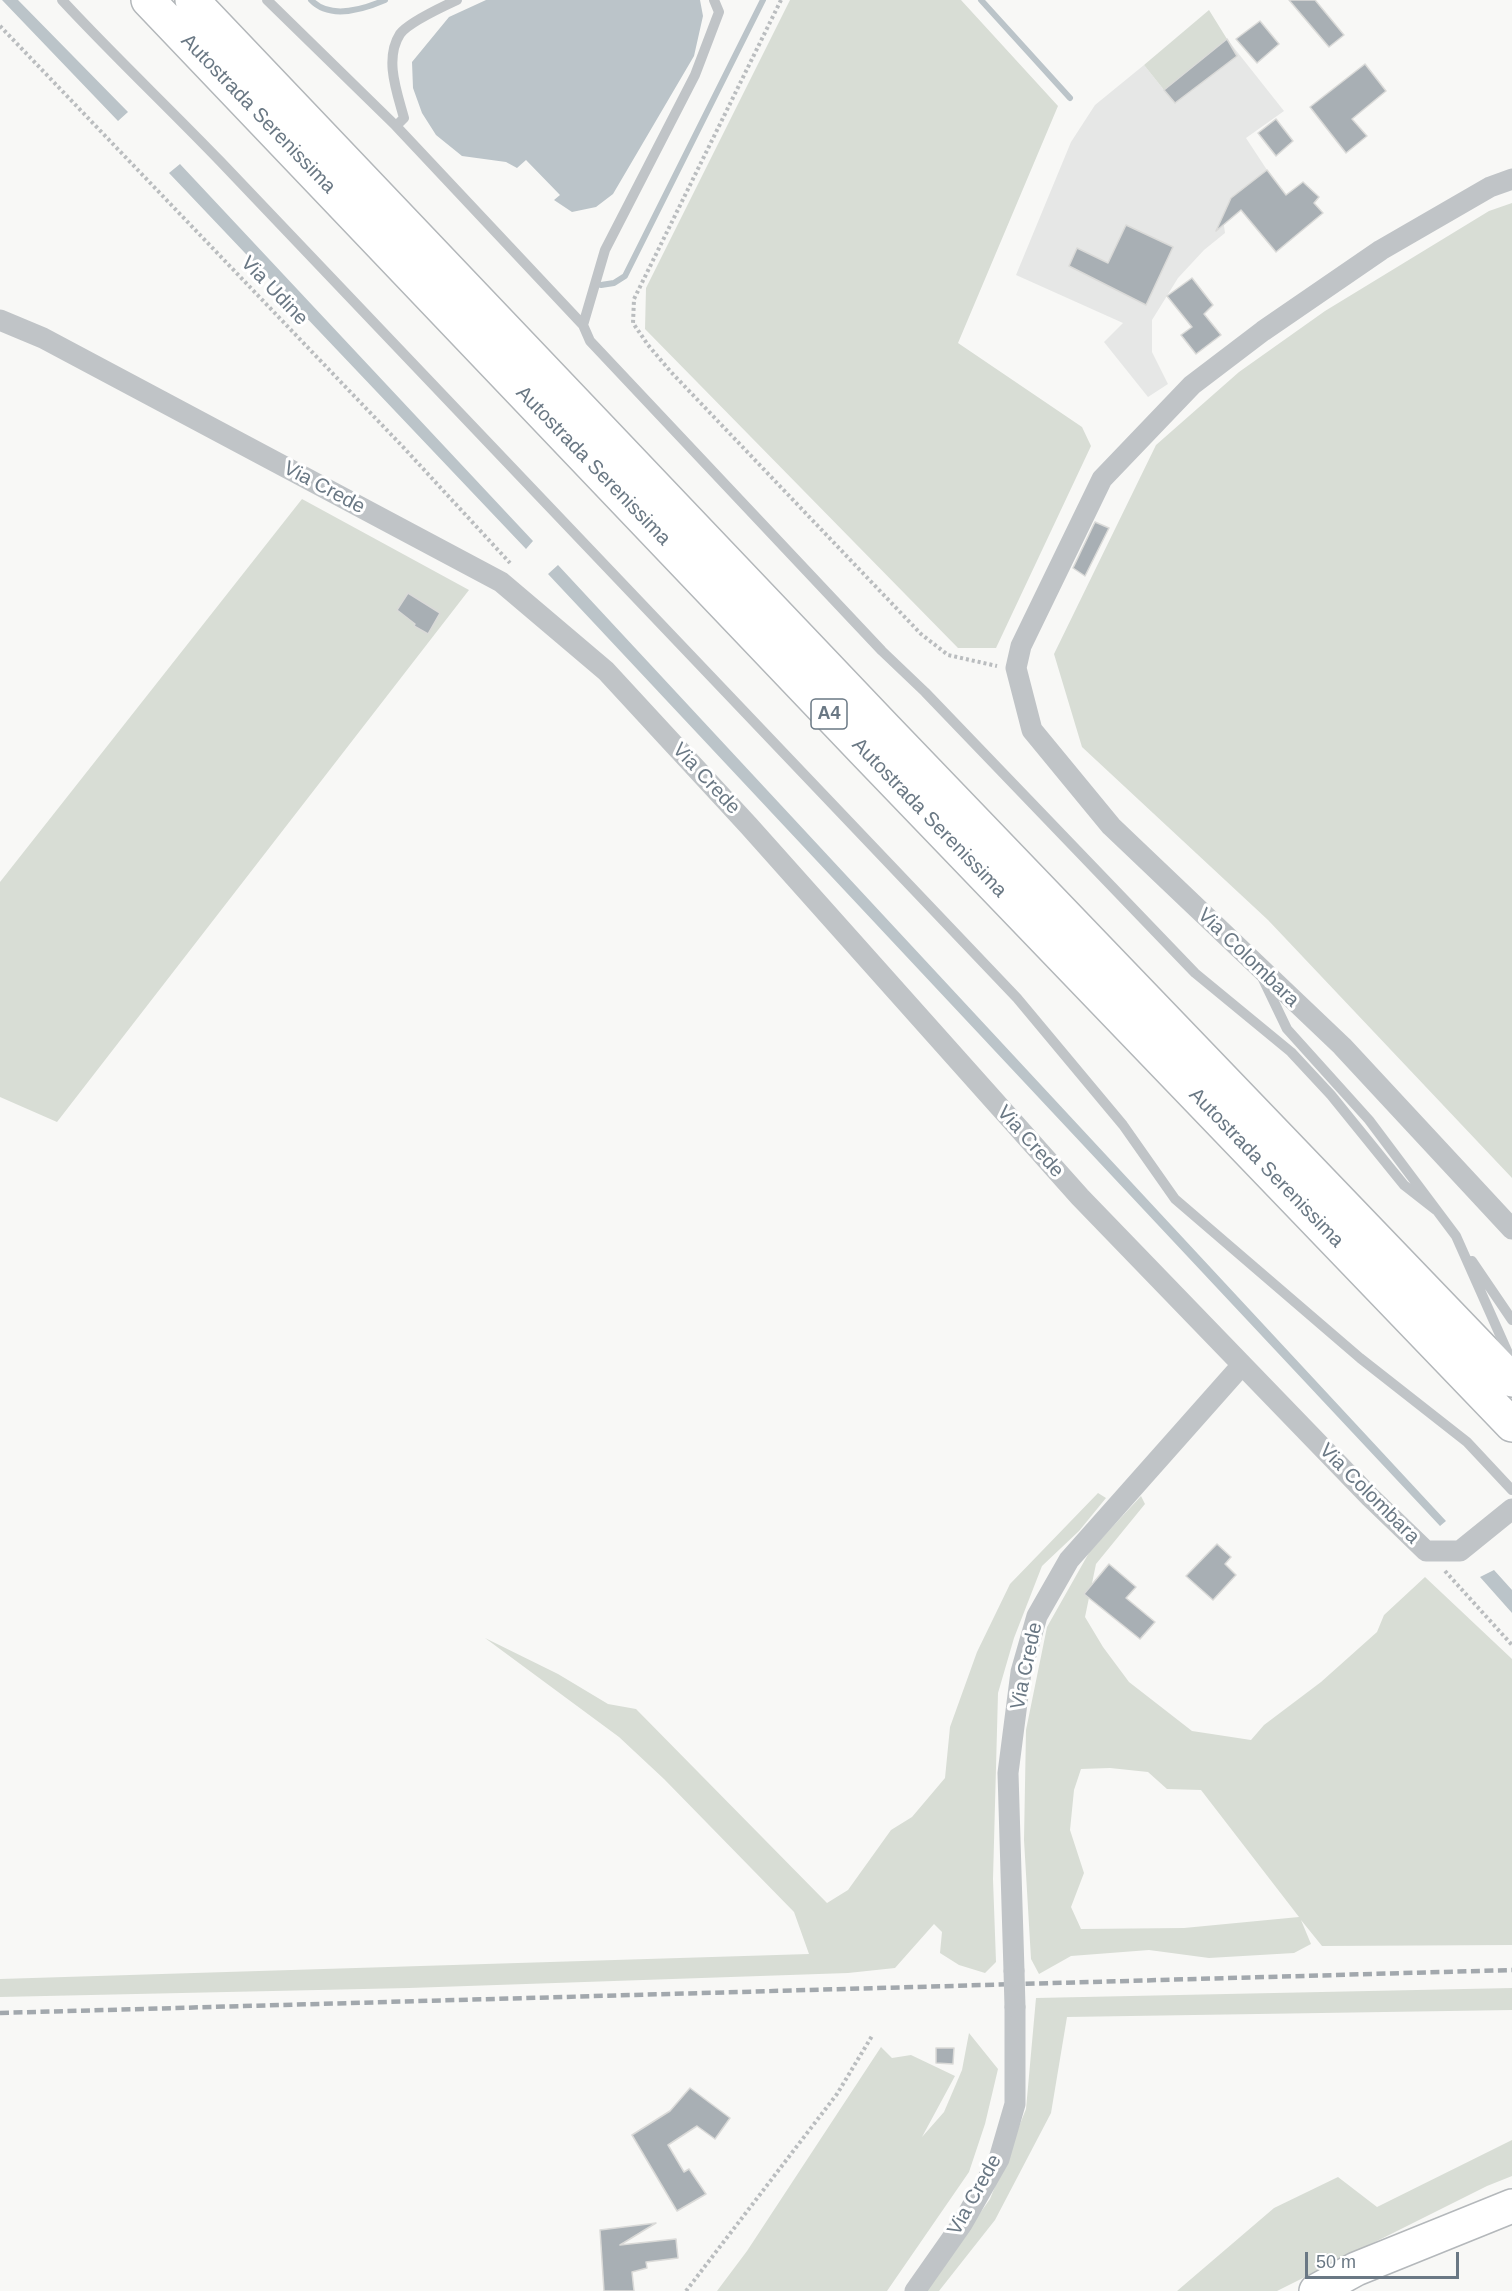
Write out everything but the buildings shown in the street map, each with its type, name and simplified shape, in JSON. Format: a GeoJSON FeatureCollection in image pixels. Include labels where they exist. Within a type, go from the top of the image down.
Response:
{"type":"FeatureCollection","features":[{"type":"Feature","properties":{"kind":"main road","name":"Autostrada Serenissima"},"geometry":{"type":"LineString","coordinates":[[148,0],[864,751],[1512,1425]]}},
{"type":"Feature","properties":{"kind":"main road","name":"Autostrada Serenissima"},"geometry":{"type":"LineString","coordinates":[[192,0],[903,746],[1512,1380]]}},
{"type":"Feature","properties":{"kind":"main road"},"geometry":{"type":"LineString","coordinates":[[1316,2291],[1356,2268],[1512,2206]]}},
{"type":"Feature","properties":{"kind":"street"},"geometry":{"type":"LineString","coordinates":[[1016,668],[1022,646],[1102,479],[1192,385],[1263,331],[1381,250],[1490,187],[1512,179]]}},
{"type":"Feature","properties":{"kind":"street","name":"Via Crede"},"geometry":{"type":"LineString","coordinates":[[0,320],[43,338],[501,582],[606,670],[749,826],[1080,1197],[1242,1365],[1069,1560],[1037,1616],[1021,1672],[1008,1773],[1015,2007],[1015,2104],[999,2159],[962,2224],[915,2291]]}},
{"type":"Feature","properties":{"kind":"street","name":"Via Colombara"},"geometry":{"type":"LineString","coordinates":[[1016,668],[1032,730],[1111,826],[1342,1046],[1512,1229]]}},
{"type":"Feature","properties":{"kind":"street","name":"Via Colombara"},"geometry":{"type":"LineString","coordinates":[[1242,1365],[1426,1551],[1460,1551],[1512,1509]]}},
{"type":"Feature","properties":{"kind":"lane"},"geometry":{"type":"LineString","coordinates":[[62,0],[115,57],[220,161],[1017,998],[1123,1125],[1175,1199],[1360,1358],[1467,1442],[1512,1490]]}},
{"type":"Feature","properties":{"kind":"lane"},"geometry":{"type":"LineString","coordinates":[[267,0],[396,126],[583,326],[590,342],[882,651],[925,692],[1195,973],[1291,1052],[1331,1095],[1404,1185],[1436,1210]]}},
{"type":"Feature","properties":{"kind":"lane"},"geometry":{"type":"LineString","coordinates":[[396,126],[404,118],[393,77],[393,54],[401,33],[433,11],[457,0]]}},
{"type":"Feature","properties":{"kind":"lane"},"geometry":{"type":"LineString","coordinates":[[583,326],[605,250],[695,75],[718,12],[714,0]]}},
{"type":"Feature","properties":{"kind":"lane"},"geometry":{"type":"LineString","coordinates":[[1256,964],[1287,1029],[1369,1120],[1456,1236],[1512,1320]]}},
{"type":"Feature","properties":{"kind":"lane"},"geometry":{"type":"LineString","coordinates":[[1456,1236],[1512,1363]]}},
{"type":"Feature","properties":{"kind":"path"},"geometry":{"type":"LineString","coordinates":[[781,0],[634,299],[633,323],[671,372],[921,634],[948,655],[981,664],[1016,668]]}},
{"type":"Feature","properties":{"kind":"path","name":"Via Udine"},"geometry":{"type":"LineString","coordinates":[[0,26],[510,562],[501,582]]}},
{"type":"Feature","properties":{"kind":"path"},"geometry":{"type":"LineString","coordinates":[[1426,1551],[1512,1645]]}},
{"type":"Feature","properties":{"kind":"path"},"geometry":{"type":"LineString","coordinates":[[686,2291],[837,2094],[872,2036]]}},
{"type":"Feature","properties":{"kind":"shaded area"},"geometry":{"type":"Polygon","coordinates":[[[2,0],[18,0],[128,112],[118,121],[2,0]]]}},
{"type":"Feature","properties":{"kind":"shaded area"},"geometry":{"type":"Polygon","coordinates":[[[486,0],[700,0],[703,16],[694,56],[613,194],[596,207],[572,212],[554,200],[560,195],[526,160],[517,168],[506,162],[462,156],[436,135],[422,113],[413,88],[412,62],[449,17],[486,0]]]}},
{"type":"Feature","properties":{"kind":"shaded area"},"geometry":{"type":"Polygon","coordinates":[[[790,0],[961,0],[1058,106],[958,343],[1082,427],[1091,446],[996,648],[958,648],[645,329],[646,288],[790,0]]]}},
{"type":"Feature","properties":{"kind":"shaded area"},"geometry":{"type":"Polygon","coordinates":[[[1209,10],[1227,39],[1164,90],[1144,65],[1209,10]]]}},
{"type":"Feature","properties":{"kind":"shaded area"},"geometry":{"type":"Polygon","coordinates":[[[1227,39],[1284,111],[1246,138],[1267,170],[1232,198],[1223,218],[1225,233],[1204,250],[1178,278],[1152,320],[1152,352],[1168,384],[1148,397],[1104,342],[1123,323],[1016,275],[1071,142],[1095,105],[1144,65],[1164,90],[1227,39]]]}},
{"type":"Feature","properties":{"kind":"shaded area"},"geometry":{"type":"Polygon","coordinates":[[[180,164],[533,541],[526,549],[169,173],[180,164]]]}},
{"type":"Feature","properties":{"kind":"shaded area"},"geometry":{"type":"Polygon","coordinates":[[[1512,203],[1512,1178],[1268,920],[1082,747],[1054,654],[1156,445],[1239,372],[1325,311],[1489,211],[1512,203]]]}},
{"type":"Feature","properties":{"kind":"shaded area"},"geometry":{"type":"Polygon","coordinates":[[[302,499],[469,590],[57,1122],[0,1097],[0,882],[302,499]]]}},
{"type":"Feature","properties":{"kind":"shaded area"},"geometry":{"type":"Polygon","coordinates":[[[558,565],[1446,1521],[1440,1526],[548,574],[558,565]]]}},
{"type":"Feature","properties":{"kind":"shaded area"},"geometry":{"type":"Polygon","coordinates":[[[1098,1493],[1106,1498],[1079,1531],[1042,1566],[1014,1638],[998,1693],[993,1879],[996,1962],[985,1973],[959,1965],[940,1953],[942,1932],[934,1924],[895,1968],[848,1973],[409,1988],[0,1997],[0,1979],[809,1954],[794,1912],[664,1779],[619,1737],[485,1638],[558,1674],[608,1704],[636,1709],[827,1903],[848,1890],[891,1830],[912,1817],[945,1778],[950,1727],[977,1652],[1010,1584],[1098,1493]]]}},
{"type":"Feature","properties":{"kind":"shaded area"},"geometry":{"type":"Polygon","coordinates":[[[1141,1496],[1145,1504],[1096,1564],[1085,1617],[1103,1647],[1129,1682],[1192,1731],[1251,1740],[1264,1725],[1321,1682],[1377,1632],[1384,1615],[1425,1577],[1512,1659],[1512,1945],[1322,1946],[1301,1920],[1311,1944],[1294,1953],[1209,1958],[1149,1950],[1071,1956],[1039,1974],[1031,1959],[1024,1840],[1026,1730],[1047,1627],[1090,1551],[1141,1496]],[[1110,1768],[1081,1769],[1074,1790],[1070,1830],[1084,1873],[1071,1907],[1081,1929],[1184,1928],[1299,1917],[1201,1790],[1167,1789],[1148,1772],[1110,1768]]]}},
{"type":"Feature","properties":{"kind":"shaded area"},"geometry":{"type":"Polygon","coordinates":[[[1494,1570],[1512,1590],[1512,1613],[1480,1577],[1494,1570]]]}},
{"type":"Feature","properties":{"kind":"shaded area"},"geometry":{"type":"Polygon","coordinates":[[[1512,1988],[1512,2010],[1067,2017],[1051,2113],[995,2220],[939,2291],[925,2291],[990,2199],[1026,2109],[1036,1998],[1512,1988]]]}},
{"type":"Feature","properties":{"kind":"shaded area"},"geometry":{"type":"Polygon","coordinates":[[[969,2033],[998,2069],[985,2124],[969,2172],[887,2291],[717,2291],[747,2251],[881,2047],[892,2058],[911,2055],[955,2076],[922,2137],[944,2112],[962,2070],[969,2033]]]}},
{"type":"Feature","properties":{"kind":"shaded area"},"geometry":{"type":"Polygon","coordinates":[[[1512,2140],[1512,2176],[1487,2186],[1277,2291],[1177,2291],[1274,2208],[1338,2177],[1377,2207],[1512,2140]]]}},
{"type":"Feature","properties":{"kind":"waterway"},"geometry":{"type":"LineString","coordinates":[[311,0],[327,10],[337,11],[356,10],[385,0]]}},
{"type":"Feature","properties":{"kind":"waterway"},"geometry":{"type":"LineString","coordinates":[[601,285],[614,283],[625,276],[763,0]]}},
{"type":"Feature","properties":{"kind":"waterway"},"geometry":{"type":"LineString","coordinates":[[981,0],[1070,98]]}},
{"type":"Feature","properties":{"kind":"railway"},"geometry":{"type":"LineString","coordinates":[[0,2013],[1512,1970]]}}]}
